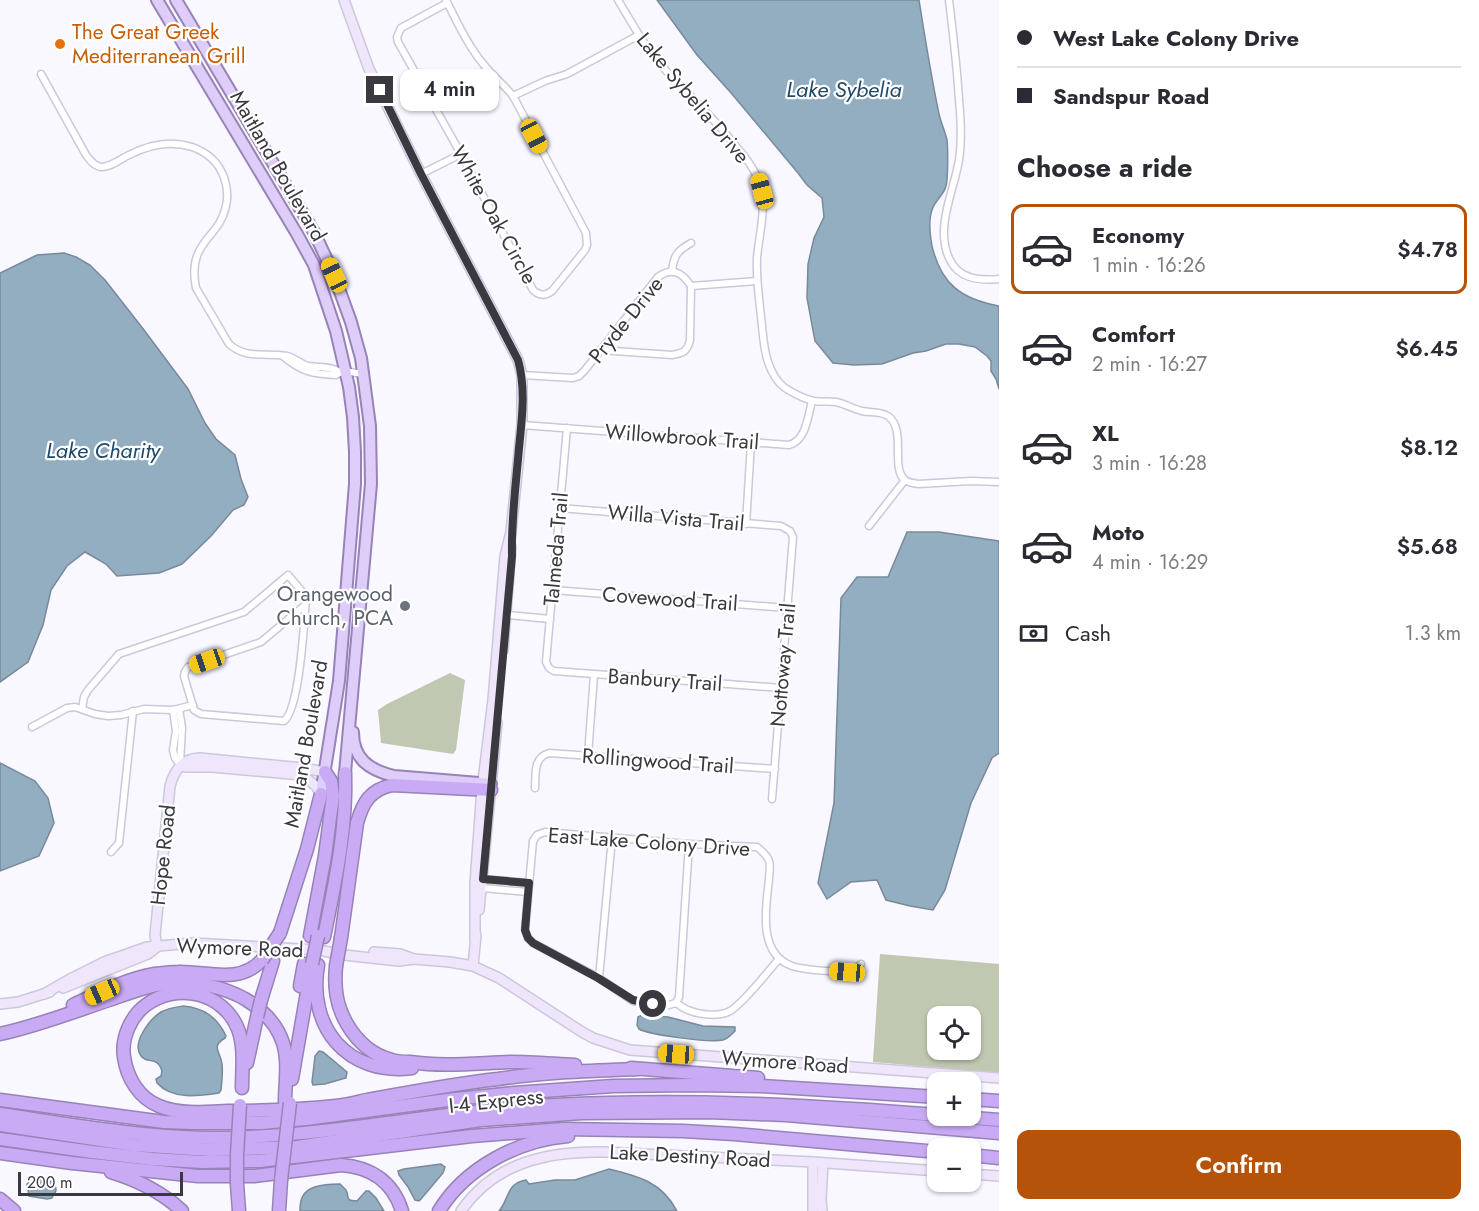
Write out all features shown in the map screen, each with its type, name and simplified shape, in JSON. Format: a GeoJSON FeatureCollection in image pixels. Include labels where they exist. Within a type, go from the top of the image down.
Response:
{"type":"FeatureCollection","features":[{"type":"Feature","properties":{"kind":"highway"},"geometry":{"type":"LineString","coordinates":[[317,936],[333,795],[331,782],[325,772]]}},
{"type":"Feature","properties":{"kind":"highway","name":"Maitland Boulevard"},"geometry":{"type":"LineString","coordinates":[[280,1209],[288,1102],[311,964],[334,864],[345,773]]}},
{"type":"Feature","properties":{"kind":"highway"},"geometry":{"type":"LineString","coordinates":[[487,786],[392,785],[383,787],[369,797],[360,812],[336,966],[335,990],[338,1006],[358,1040],[374,1052],[393,1061],[440,1064],[513,1062],[638,1068],[774,1080],[812,1089]]}},
{"type":"Feature","properties":{"kind":"highway","name":"Maitland Boulevard"},"geometry":{"type":"LineString","coordinates":[[239,1211],[237,1155],[240,1105],[267,960],[280,933],[307,849],[321,794]]}},
{"type":"Feature","properties":{"kind":"highway"},"geometry":{"type":"LineString","coordinates":[[0,1033],[137,978],[179,971],[236,975],[267,960]]}},
{"type":"Feature","properties":{"kind":"highway"},"geometry":{"type":"LineString","coordinates":[[311,964],[316,999],[322,1020],[335,1041],[347,1052],[365,1063],[385,1069],[396,1070],[440,1064]]}},
{"type":"Feature","properties":{"kind":"highway"},"geometry":{"type":"LineString","coordinates":[[0,1033],[64,1016],[148,987],[171,983],[209,986],[236,994],[253,1004],[277,1029],[286,1063],[288,1102]]}},
{"type":"Feature","properties":{"kind":"highway"},"geometry":{"type":"LineString","coordinates":[[242,1088],[242,1048],[238,1029],[227,1012],[212,999],[193,993],[176,992],[152,1001],[133,1019],[126,1034],[123,1052],[126,1069],[133,1084],[145,1097],[159,1106],[179,1111],[310,1109],[526,1075],[638,1068]]}},
{"type":"Feature","properties":{"kind":"highway"},"geometry":{"type":"LineString","coordinates":[[0,1100],[164,1122],[261,1123],[340,1115],[478,1096],[612,1086],[761,1086],[927,1096]]}},
{"type":"Feature","properties":{"kind":"highway"},"geometry":{"type":"LineString","coordinates":[[981,1100],[999,1101]]}},
{"type":"Feature","properties":{"kind":"highway","name":"I-4 Express"},"geometry":{"type":"LineString","coordinates":[[0,1114],[155,1135],[218,1137],[294,1134],[522,1108],[631,1102],[789,1105],[927,1114]]}},
{"type":"Feature","properties":{"kind":"highway","name":"I-4 Express"},"geometry":{"type":"LineString","coordinates":[[0,1125],[134,1145],[210,1150],[297,1148],[481,1120],[582,1113],[775,1114],[999,1133]]}},
{"type":"Feature","properties":{"kind":"highway"},"geometry":{"type":"LineString","coordinates":[[981,1119],[999,1120]]}},
{"type":"Feature","properties":{"kind":"highway"},"geometry":{"type":"LineString","coordinates":[[0,1139],[152,1159],[202,1162],[260,1161],[563,1129],[734,1134],[927,1151]]}},
{"type":"Feature","properties":{"kind":"highway"},"geometry":{"type":"LineString","coordinates":[[439,1211],[446,1199],[483,1166],[533,1143],[556,1137],[683,1131]]}},
{"type":"Feature","properties":{"kind":"highway"},"geometry":{"type":"LineString","coordinates":[[0,1153],[198,1176],[254,1176],[352,1165],[370,1172],[386,1183],[398,1198],[402,1211]]}},
{"type":"Feature","properties":{"kind":"highway"},"geometry":{"type":"LineString","coordinates":[[981,1156],[999,1158]]}},
{"type":"Feature","properties":{"kind":"highway"},"geometry":{"type":"LineString","coordinates":[[72,1163],[129,1178],[159,1193],[182,1211]]}},
{"type":"Feature","properties":{"kind":"highway"},"geometry":{"type":"LineString","coordinates":[[0,1199],[14,1211]]}},
{"type":"Feature","properties":{"kind":"main road","name":"Maitland Boulevard"},"geometry":{"type":"LineString","coordinates":[[157,0],[314,265],[336,331],[355,432],[355,484],[339,681],[321,794]]}},
{"type":"Feature","properties":{"kind":"main road","name":"Maitland Boulevard"},"geometry":{"type":"LineString","coordinates":[[176,0],[314,232],[338,285],[351,322],[363,369],[370,426],[371,484],[345,773]]}},
{"type":"Feature","properties":{"kind":"main road"},"geometry":{"type":"LineString","coordinates":[[344,0],[369,69],[518,360],[522,375],[522,425],[511,532],[505,556],[499,701],[487,786]]}},
{"type":"Feature","properties":{"kind":"main road"},"geometry":{"type":"LineString","coordinates":[[473,966],[492,711],[503,615]]}},
{"type":"Feature","properties":{"kind":"main road"},"geometry":{"type":"LineString","coordinates":[[354,673],[353,737],[358,755],[365,764],[394,776],[487,786]]}},
{"type":"Feature","properties":{"kind":"main road"},"geometry":{"type":"LineString","coordinates":[[180,765],[186,760],[200,758],[325,772]]}},
{"type":"Feature","properties":{"kind":"main road"},"geometry":{"type":"LineString","coordinates":[[180,765],[302,775],[316,786],[321,794]]}},
{"type":"Feature","properties":{"kind":"main road","name":"Hope Road"},"geometry":{"type":"LineString","coordinates":[[157,947],[155,935],[170,786],[180,765]]}},
{"type":"Feature","properties":{"kind":"main road","name":"Wymore Road"},"geometry":{"type":"LineString","coordinates":[[0,1004],[18,1002],[75,984],[148,954],[157,947],[175,944],[193,943],[324,951],[399,961],[414,959],[473,966],[499,978],[587,1035],[630,1050],[999,1078]]}},
{"type":"Feature","properties":{"kind":"main road","name":"Lake Destiny Road"},"geometry":{"type":"LineString","coordinates":[[461,1211],[483,1186],[496,1177],[526,1162],[556,1154],[604,1152],[818,1162],[927,1170]]}},
{"type":"Feature","properties":{"kind":"main road"},"geometry":{"type":"LineString","coordinates":[[813,1211],[818,1162]]}},
{"type":"Feature","properties":{"kind":"main road"},"geometry":{"type":"LineString","coordinates":[[818,1162],[822,1211]]}},
{"type":"Feature","properties":{"kind":"main road"},"geometry":{"type":"LineString","coordinates":[[981,1175],[999,1176]]}},
{"type":"Feature","properties":{"kind":"street","name":"Lake Sybelia Drive"},"geometry":{"type":"LineString","coordinates":[[618,0],[657,60],[726,133],[759,179],[763,204],[757,281],[764,347],[774,375],[783,387],[812,401],[844,404],[864,411],[885,414],[895,424],[899,468],[905,480]]}},
{"type":"Feature","properties":{"kind":"street"},"geometry":{"type":"LineString","coordinates":[[949,0],[957,60],[961,134],[959,159],[944,220],[948,257],[958,272],[967,277],[983,280],[999,279]]}},
{"type":"Feature","properties":{"kind":"street","name":"White Oak Circle"},"geometry":{"type":"LineString","coordinates":[[447,1],[476,55],[513,96],[586,233],[585,250],[548,295],[542,295],[533,290],[461,153],[398,42],[397,37],[401,28],[447,1]]}},
{"type":"Feature","properties":{"kind":"street"},"geometry":{"type":"LineString","coordinates":[[513,96],[545,81],[567,74],[639,35]]}},
{"type":"Feature","properties":{"kind":"street"},"geometry":{"type":"LineString","coordinates":[[41,74],[93,164],[100,167],[110,166],[150,146],[172,143],[206,154],[217,165],[224,178],[228,194],[227,205],[216,230],[202,245],[197,256],[194,279],[196,288],[229,344],[236,351],[243,354],[281,355],[303,371],[316,374],[336,375],[363,369]]}},
{"type":"Feature","properties":{"kind":"street"},"geometry":{"type":"LineString","coordinates":[[421,174],[461,153]]}},
{"type":"Feature","properties":{"kind":"street"},"geometry":{"type":"LineString","coordinates":[[672,271],[673,261],[677,254],[691,243]]}},
{"type":"Feature","properties":{"kind":"street","name":"Pryde Drive"},"geometry":{"type":"LineString","coordinates":[[522,375],[573,378],[579,376],[658,277],[665,272],[680,273],[691,286]]}},
{"type":"Feature","properties":{"kind":"street"},"geometry":{"type":"LineString","coordinates":[[600,350],[672,356],[679,354],[688,348],[690,340],[691,286],[757,281]]}},
{"type":"Feature","properties":{"kind":"street","name":"Willowbrook Trail"},"geometry":{"type":"LineString","coordinates":[[522,425],[789,445],[801,438],[812,401]]}},
{"type":"Feature","properties":{"kind":"street","name":"Talmeda Trail"},"geometry":{"type":"LineString","coordinates":[[549,668],[546,662],[567,428]]}},
{"type":"Feature","properties":{"kind":"street"},"geometry":{"type":"LineString","coordinates":[[746,524],[751,443]]}},
{"type":"Feature","properties":{"kind":"street"},"geometry":{"type":"LineString","coordinates":[[869,526],[905,480],[918,484],[960,481],[999,482]]}},
{"type":"Feature","properties":{"kind":"street","name":"Willa Vista Trail"},"geometry":{"type":"LineString","coordinates":[[560,508],[781,526],[790,531]]}},
{"type":"Feature","properties":{"kind":"street","name":"Nottoway Trail"},"geometry":{"type":"LineString","coordinates":[[772,799],[793,537],[790,531]]}},
{"type":"Feature","properties":{"kind":"street"},"geometry":{"type":"LineString","coordinates":[[82,709],[88,690],[119,654],[244,612],[288,575],[305,595],[305,605],[299,671],[290,715],[287,719],[279,722],[201,714],[194,710],[184,676],[188,667],[261,642],[305,605]]}},
{"type":"Feature","properties":{"kind":"street","name":"Covewood Trail"},"geometry":{"type":"LineString","coordinates":[[553,590],[787,608]]}},
{"type":"Feature","properties":{"kind":"street"},"geometry":{"type":"LineString","coordinates":[[503,615],[550,619]]}},
{"type":"Feature","properties":{"kind":"street","name":"Banbury Trail"},"geometry":{"type":"LineString","coordinates":[[549,668],[554,671],[594,675],[781,688]]}},
{"type":"Feature","properties":{"kind":"street"},"geometry":{"type":"LineString","coordinates":[[588,755],[594,675]]}},
{"type":"Feature","properties":{"kind":"street"},"geometry":{"type":"LineString","coordinates":[[32,727],[67,708],[82,709],[108,716],[144,709],[176,710],[193,705]]}},
{"type":"Feature","properties":{"kind":"street"},"geometry":{"type":"LineString","coordinates":[[176,710],[182,728],[180,765]]}},
{"type":"Feature","properties":{"kind":"street"},"geometry":{"type":"LineString","coordinates":[[111,852],[119,843],[133,711]]}},
{"type":"Feature","properties":{"kind":"street","name":"Rollingwood Trail"},"geometry":{"type":"LineString","coordinates":[[535,788],[537,762],[542,755],[549,753],[775,769]]}},
{"type":"Feature","properties":{"kind":"street","name":"East Lake Colony Drive"},"geometry":{"type":"LineString","coordinates":[[598,978],[533,943],[525,930],[532,841],[545,832],[689,844],[757,847],[765,853],[770,862],[765,919],[767,935],[779,959]]}},
{"type":"Feature","properties":{"kind":"street"},"geometry":{"type":"LineString","coordinates":[[612,838],[598,978],[633,1000],[665,1006],[676,1003],[687,1010],[721,1014],[729,1012],[739,1004],[779,959],[800,968],[847,972],[855,970],[861,964]]}},
{"type":"Feature","properties":{"kind":"street"},"geometry":{"type":"LineString","coordinates":[[676,1003],[679,997],[689,844]]}},
{"type":"Feature","properties":{"kind":"street"},"geometry":{"type":"LineString","coordinates":[[501,880],[501,889]]}},
{"type":"Feature","properties":{"kind":"street"},"geometry":{"type":"LineString","coordinates":[[480,883],[501,880],[529,883]]}},
{"type":"Feature","properties":{"kind":"street"},"geometry":{"type":"LineString","coordinates":[[480,883],[501,889],[528,892]]}},
{"type":"Feature","properties":{"kind":"green space"},"geometry":{"type":"Polygon","coordinates":[[[450,673],[465,680],[456,750],[453,754],[381,743],[378,710],[450,673]]]}},
{"type":"Feature","properties":{"kind":"green space"},"geometry":{"type":"Polygon","coordinates":[[[880,954],[999,964],[999,1073],[873,1062],[880,954]]]}},
{"type":"Feature","properties":{"kind":"water","name":"Lake Sybelia"},"geometry":{"type":"Polygon","coordinates":[[[657,0],[919,0],[936,100],[947,144],[946,186],[933,206],[930,219],[932,246],[941,270],[955,288],[974,299],[999,306],[999,389],[991,371],[991,361],[987,356],[975,347],[959,344],[946,344],[882,364],[833,363],[815,341],[807,298],[808,264],[814,238],[824,217],[822,198],[807,185],[697,55],[657,0]]]}},
{"type":"Feature","properties":{"kind":"water","name":"Lake Charity"},"geometry":{"type":"Polygon","coordinates":[[[64,253],[90,265],[105,280],[144,330],[188,389],[216,439],[235,455],[248,497],[244,505],[233,510],[211,536],[182,564],[159,573],[117,576],[106,564],[85,552],[67,566],[51,590],[43,625],[28,662],[0,682],[0,273],[37,255],[64,253]]]}},
{"type":"Feature","properties":{"kind":"water"},"geometry":{"type":"Polygon","coordinates":[[[907,532],[939,532],[999,541],[999,753],[992,758],[971,803],[945,890],[933,910],[886,900],[877,880],[851,882],[827,899],[818,883],[834,803],[841,598],[857,577],[888,577],[907,532]]]}},
{"type":"Feature","properties":{"kind":"water"},"geometry":{"type":"Polygon","coordinates":[[[0,763],[35,781],[48,798],[54,823],[39,856],[0,871],[0,763]]]}},
{"type":"Feature","properties":{"kind":"water"},"geometry":{"type":"Polygon","coordinates":[[[183,1006],[203,1011],[209,1015],[226,1036],[217,1047],[222,1067],[219,1093],[186,1096],[170,1092],[157,1083],[156,1079],[161,1076],[162,1071],[158,1063],[141,1056],[138,1045],[140,1038],[152,1020],[164,1011],[183,1006]]]}},
{"type":"Feature","properties":{"kind":"water"},"geometry":{"type":"Polygon","coordinates":[[[642,1015],[668,1017],[703,1026],[735,1027],[735,1031],[727,1039],[716,1041],[667,1036],[639,1029],[638,1017],[642,1015]]]}},
{"type":"Feature","properties":{"kind":"water"},"geometry":{"type":"Polygon","coordinates":[[[319,1051],[347,1072],[346,1078],[313,1085],[315,1056],[319,1051]]]}},
{"type":"Feature","properties":{"kind":"water"},"geometry":{"type":"Polygon","coordinates":[[[441,1164],[445,1167],[443,1173],[419,1201],[415,1200],[398,1171],[441,1164]]]}},
{"type":"Feature","properties":{"kind":"water"},"geometry":{"type":"Polygon","coordinates":[[[609,1169],[630,1174],[657,1187],[677,1211],[499,1211],[511,1188],[520,1182],[526,1180],[529,1184],[575,1180],[609,1169]]]}},
{"type":"Feature","properties":{"kind":"water"},"geometry":{"type":"Polygon","coordinates":[[[38,1178],[46,1179],[54,1184],[56,1191],[52,1198],[29,1196],[27,1184],[38,1178]]]}},
{"type":"Feature","properties":{"kind":"water"},"geometry":{"type":"Polygon","coordinates":[[[340,1184],[346,1190],[350,1200],[357,1201],[366,1191],[369,1191],[384,1211],[300,1211],[302,1198],[309,1189],[340,1184]]]}},
{"type":"Feature","properties":{"kind":"place","name":"The Great Greek Mediterranean Grill"},"geometry":{"type":"Point","coordinates":[60,44]}},
{"type":"Feature","properties":{"kind":"place","name":"Orangewood Church, PCA"},"geometry":{"type":"Point","coordinates":[405,606]}},
{"type":"Feature","properties":{"kind":"route"},"geometry":{"type":"LineString","coordinates":[[380,90],[518,360],[522,375],[522,425],[511,532],[512,556],[483,879],[529,883],[525,930],[533,943],[633,1000],[653,1004]]}}]}
